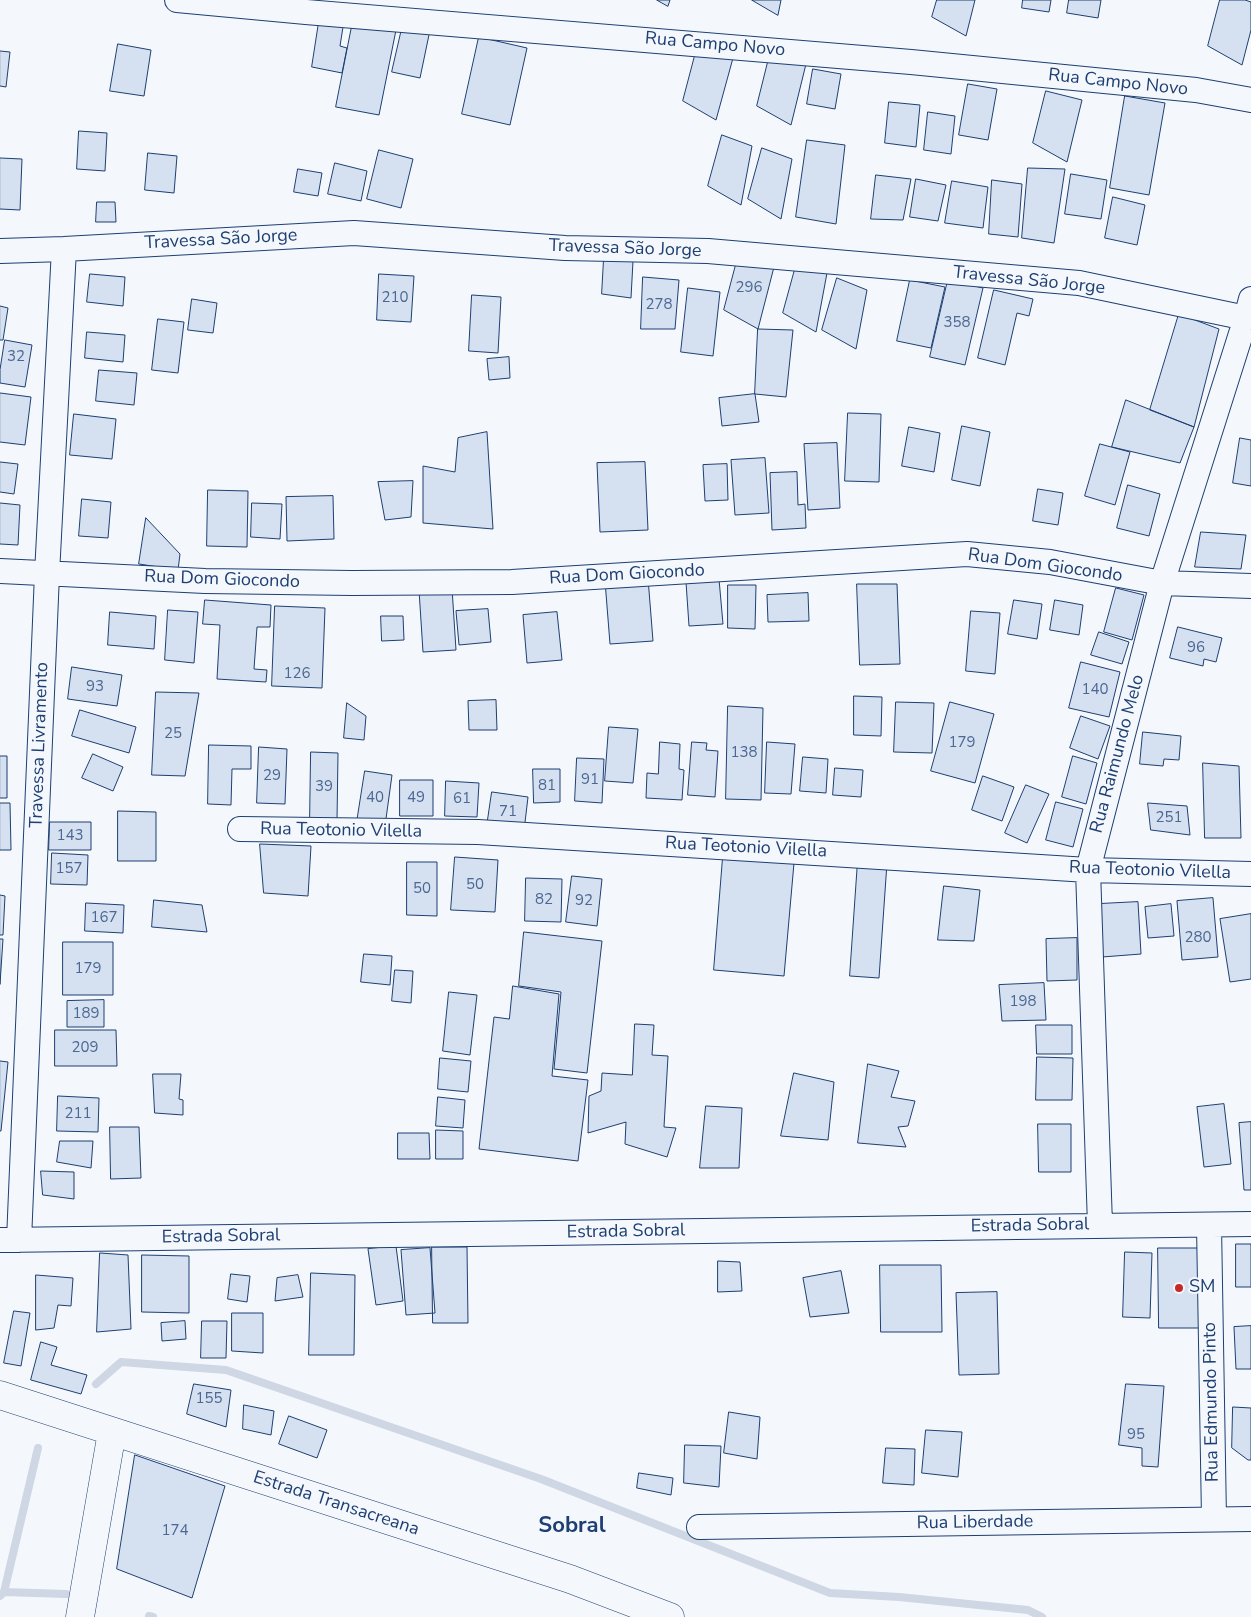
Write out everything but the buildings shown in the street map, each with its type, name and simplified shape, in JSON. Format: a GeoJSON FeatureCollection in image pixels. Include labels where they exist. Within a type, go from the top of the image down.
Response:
{"type":"FeatureCollection","features":[{"type":"Feature","properties":{"kind":"street","name":"Rua Campo Novo"},"geometry":{"type":"LineString","coordinates":[[178,0],[911,62],[1196,90],[1251,100]]}},
{"type":"Feature","properties":{"kind":"street","name":"Travessa São Jorge"},"geometry":{"type":"LineString","coordinates":[[0,251],[354,233],[565,248],[708,251],[1079,283],[1249,308]]}},
{"type":"Feature","properties":{"kind":"street","name":"Travessa Livramento"},"geometry":{"type":"LineString","coordinates":[[9,1240],[48,574],[64,249]]}},
{"type":"Feature","properties":{"kind":"street","name":"Rua Raimundo Melo"},"geometry":{"type":"LineString","coordinates":[[1100,1225],[1088,870],[1162,583],[1249,308]]}},
{"type":"Feature","properties":{"kind":"street","name":"Rua Dom Giocondo"},"geometry":{"type":"LineString","coordinates":[[0,570],[48,574],[215,581],[352,583],[512,582],[967,554],[1050,562],[1162,583],[1251,586]]}},
{"type":"Feature","properties":{"kind":"street","name":"Rua Teotonio Vilella"},"geometry":{"type":"LineString","coordinates":[[240,829],[478,832],[1088,870],[1251,874]]}},
{"type":"Feature","properties":{"kind":"street","name":"Estrada Sobral"},"geometry":{"type":"LineString","coordinates":[[9,1240],[1251,1224]]}},
{"type":"Feature","properties":{"kind":"street","name":"Rua Edmundo Pinto"},"geometry":{"type":"LineString","coordinates":[[1209,1225],[1214,1519]]}},
{"type":"Feature","properties":{"kind":"street","name":"Estrada Transacreana"},"geometry":{"type":"LineString","coordinates":[[0,1395],[570,1579],[670,1617]]}},
{"type":"Feature","properties":{"kind":"street"},"geometry":{"type":"LineString","coordinates":[[80,1617],[112,1432]]}},
{"type":"Feature","properties":{"kind":"street","name":"Rua Liberdade"},"geometry":{"type":"LineString","coordinates":[[699,1527],[1251,1519]]}},
{"type":"Feature","properties":{"kind":"waterway"},"geometry":{"type":"LineString","coordinates":[[96,1384],[121,1362],[226,1370],[541,1479],[830,1593],[899,1597],[1028,1610],[1042,1617]]}},
{"type":"Feature","properties":{"kind":"waterway"},"geometry":{"type":"LineString","coordinates":[[0,1596],[4,1592],[38,1448]]}},
{"type":"Feature","properties":{"kind":"waterway"},"geometry":{"type":"LineString","coordinates":[[4,1592],[66,1594]]}},
{"type":"Feature","properties":{"kind":"waterway"},"geometry":{"type":"LineString","coordinates":[[149,1616],[153,1617]]}},
{"type":"Feature","properties":{"kind":"place","name":"SM"},"geometry":{"type":"Point","coordinates":[1179,1288]}},
{"type":"Feature","properties":{"kind":"district","name":"Sobral"},"geometry":{"type":"Point","coordinates":[572,1527]}}]}
